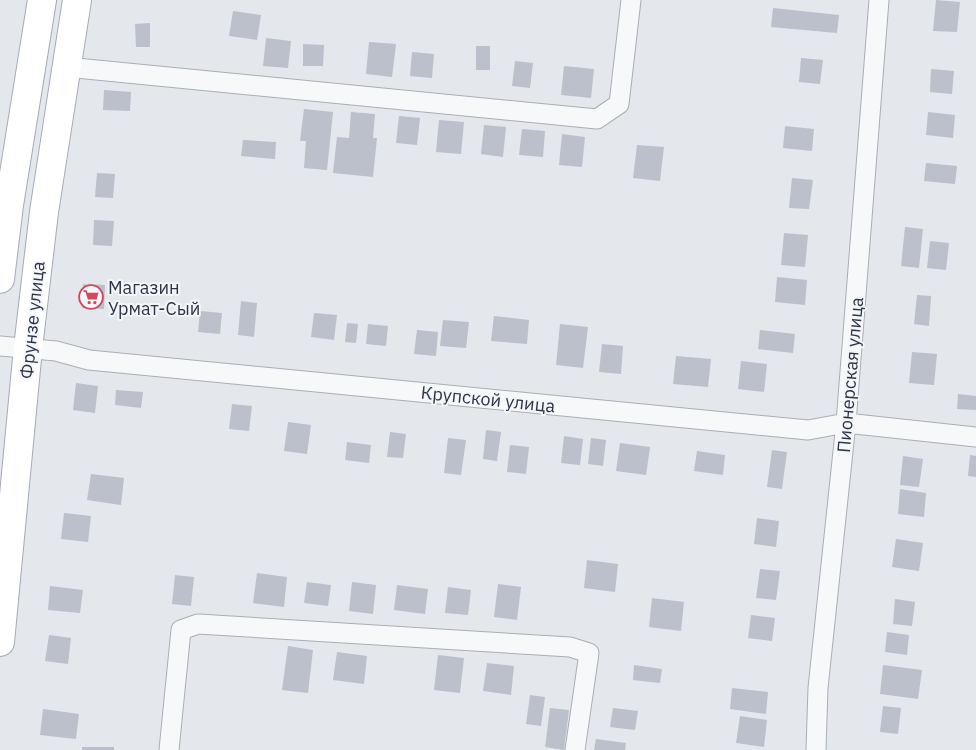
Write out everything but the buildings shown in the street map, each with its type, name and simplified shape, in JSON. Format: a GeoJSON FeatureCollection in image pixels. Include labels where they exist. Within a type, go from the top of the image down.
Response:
{"type":"FeatureCollection","features":[{"type":"Feature","properties":{"kind":"main road","name":"Фрунзе улица"},"geometry":{"type":"LineString","coordinates":[[0,279],[9,205],[42,0]]}},
{"type":"Feature","properties":{"kind":"main road","name":"Фрунзе улица"},"geometry":{"type":"LineString","coordinates":[[0,642],[28,348],[44,212],[77,0]]}},
{"type":"Feature","properties":{"kind":"street"},"geometry":{"type":"LineString","coordinates":[[66,67],[597,119],[619,104],[632,0]]}},
{"type":"Feature","properties":{"kind":"street","name":"Пионерская улица"},"geometry":{"type":"LineString","coordinates":[[816,750],[818,688],[846,423],[879,0]]}},
{"type":"Feature","properties":{"kind":"street","name":"Крупской улица"},"geometry":{"type":"LineString","coordinates":[[0,346],[56,351],[89,360],[808,430],[846,423],[976,437]]}},
{"type":"Feature","properties":{"kind":"street"},"geometry":{"type":"LineString","coordinates":[[169,750],[180,630],[198,624],[570,647],[589,653],[575,750]]}},
{"type":"Feature","properties":{"kind":"place","name":"Магазин Урмат-Сый"},"geometry":{"type":"Point","coordinates":[91,297]}}]}
